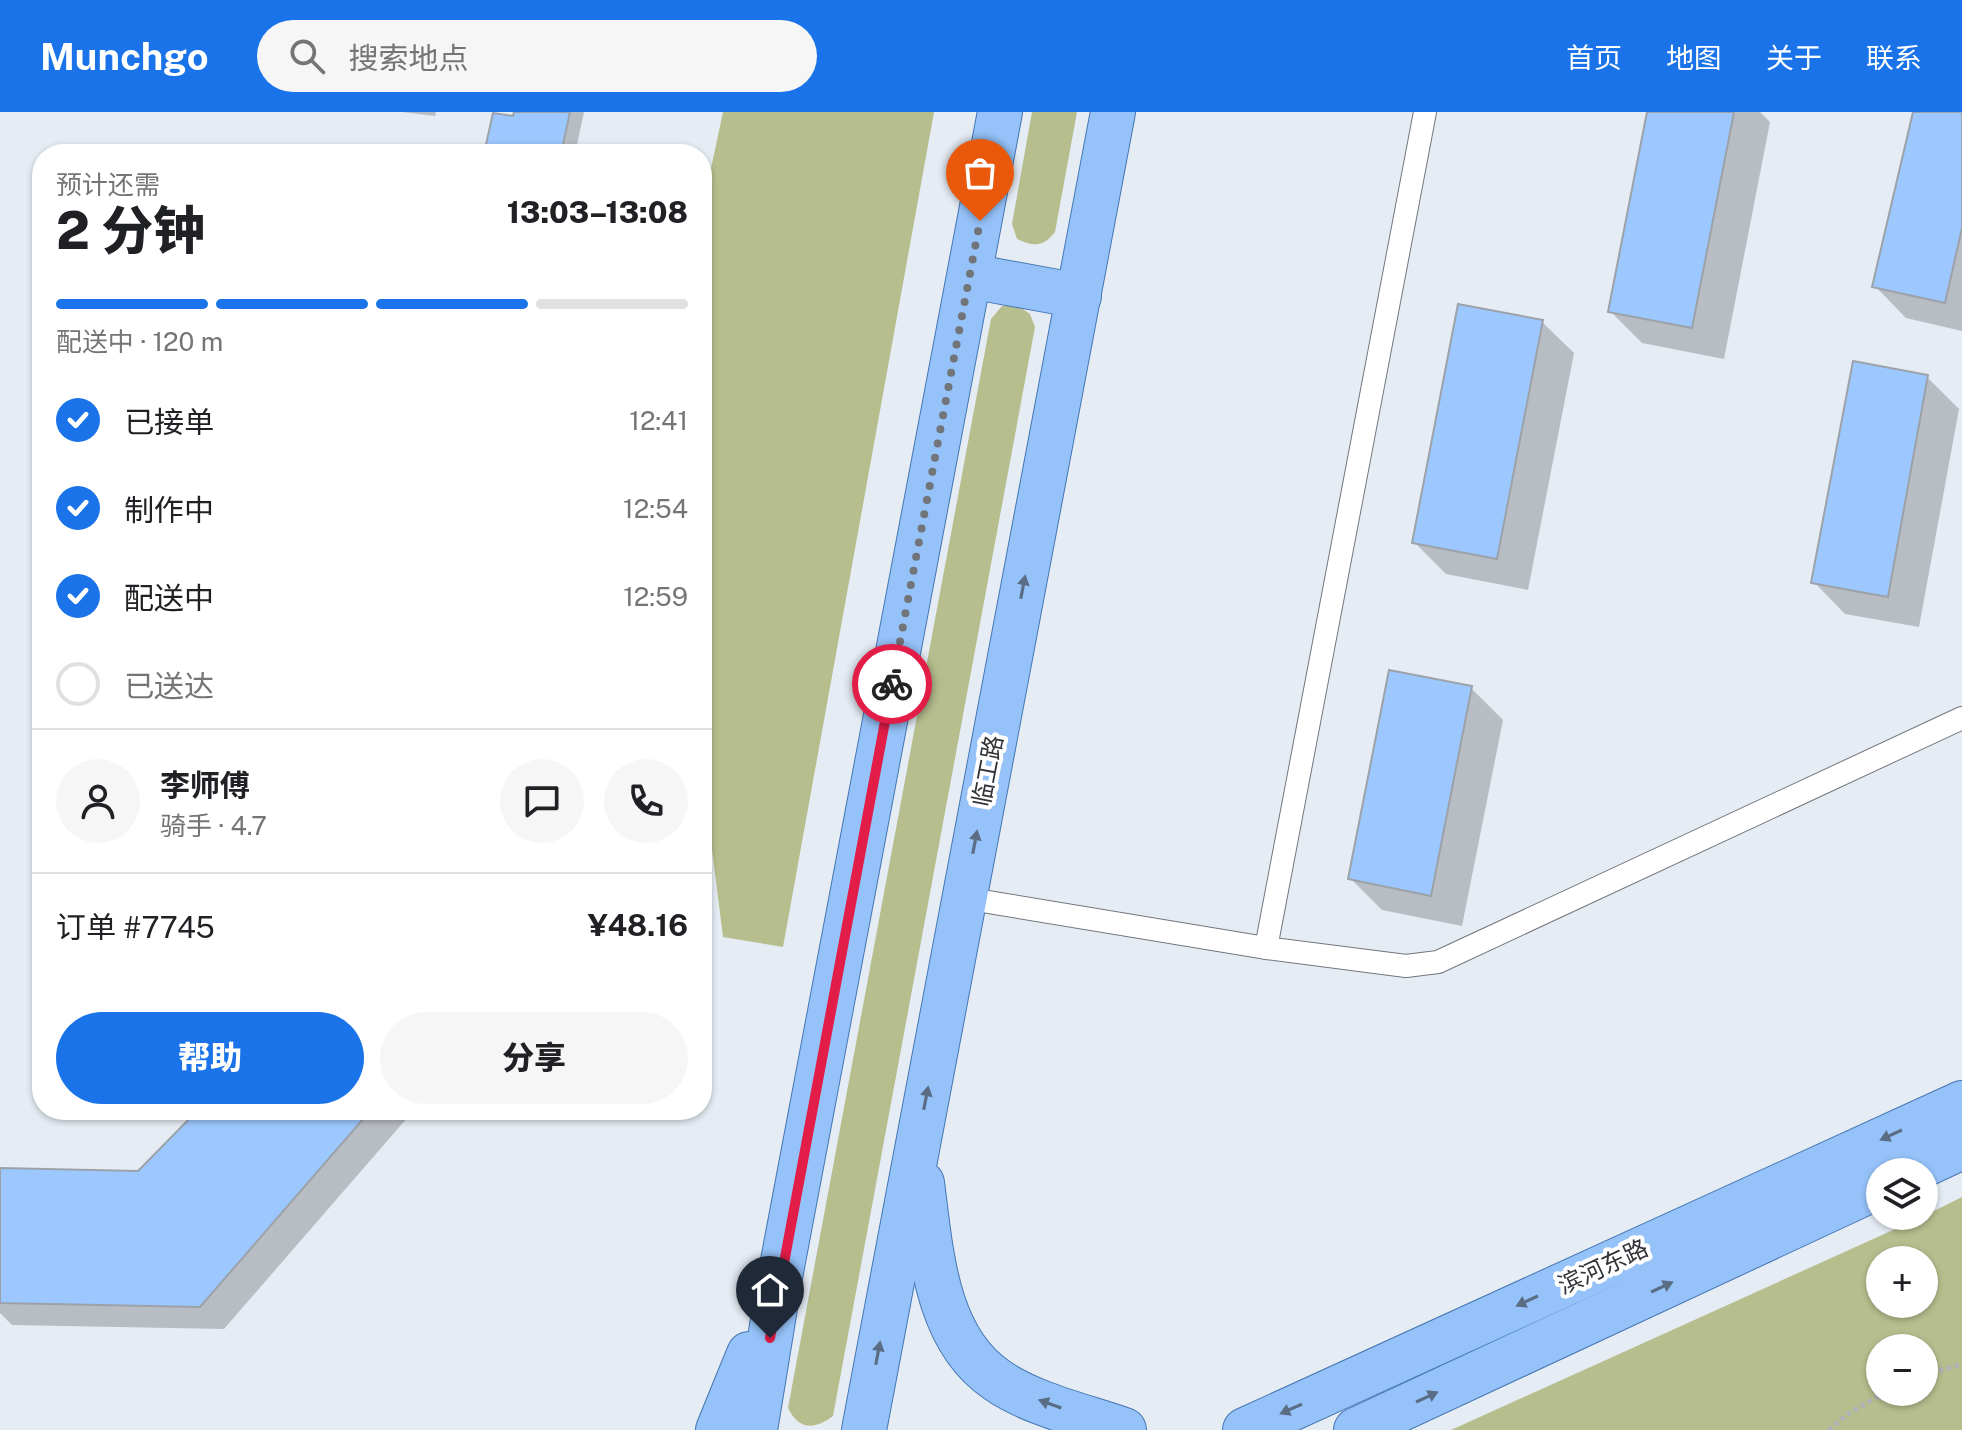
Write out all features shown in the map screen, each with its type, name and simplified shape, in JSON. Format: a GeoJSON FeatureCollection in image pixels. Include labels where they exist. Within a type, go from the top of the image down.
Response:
{"type":"FeatureCollection","features":[{"type":"Feature","properties":{"kind":"main road"},"geometry":{"type":"LineString","coordinates":[[755,1430],[780,1277],[1000,112]]}},
{"type":"Feature","properties":{"kind":"main road","name":"临工路"},"geometry":{"type":"LineString","coordinates":[[864,1430],[1113,112]]}},
{"type":"Feature","properties":{"kind":"main road"},"geometry":{"type":"LineString","coordinates":[[970,276],[1079,296]]}},
{"type":"Feature","properties":{"kind":"main road","name":"滨河东路"},"geometry":{"type":"LineString","coordinates":[[1245,1430],[1962,1103]]}},
{"type":"Feature","properties":{"kind":"main road"},"geometry":{"type":"LineString","coordinates":[[917,1147],[935,1272],[952,1325],[972,1357],[999,1382],[1124,1430]]}},
{"type":"Feature","properties":{"kind":"main road"},"geometry":{"type":"LineString","coordinates":[[1938,1158],[1962,1147]]}},
{"type":"Feature","properties":{"kind":"main road","name":"滨河东路"},"geometry":{"type":"LineString","coordinates":[[1356,1430],[1866,1193]]}},
{"type":"Feature","properties":{"kind":"main road"},"geometry":{"type":"LineString","coordinates":[[718,1430],[780,1277]]}},
{"type":"Feature","properties":{"kind":"lane"},"geometry":{"type":"LineString","coordinates":[[1266,948],[1425,112]]}},
{"type":"Feature","properties":{"kind":"lane"},"geometry":{"type":"LineString","coordinates":[[964,898],[1266,948],[1406,966],[1438,962],[1962,718]]}},
{"type":"Feature","properties":{"kind":"path"},"geometry":{"type":"LineString","coordinates":[[1938,1371],[1962,1364]]}},
{"type":"Feature","properties":{"kind":"path"},"geometry":{"type":"LineString","coordinates":[[1829,1430],[1866,1403]]}},
{"type":"Feature","properties":{"kind":"green space"},"geometry":{"type":"Polygon","coordinates":[[[723,112],[934,112],[783,947],[723,937],[712,850],[712,164],[723,112]]]}},
{"type":"Feature","properties":{"kind":"green space"},"geometry":{"type":"Polygon","coordinates":[[[1032,112],[1077,112],[1055,232],[1046,241],[1033,244],[1017,239],[1012,224],[1032,112]]]}},
{"type":"Feature","properties":{"kind":"green space"},"geometry":{"type":"Polygon","coordinates":[[[1017,305],[1030,314],[1035,327],[833,1416],[820,1424],[808,1426],[797,1420],[788,1408],[991,319],[1002,306],[1017,305]]]}},
{"type":"Feature","properties":{"kind":"green space"},"geometry":{"type":"Polygon","coordinates":[[[1962,1197],[1962,1430],[1451,1430],[1893,1230],[1938,1230],[1938,1209],[1962,1197]]]}},
{"type":"Feature","properties":{"kind":"building"},"geometry":{"type":"Polygon","coordinates":[[[514,112],[570,112],[563,144],[486,144],[493,113],[513,116],[514,112]]]}},
{"type":"Feature","properties":{"kind":"building"},"geometry":{"type":"Polygon","coordinates":[[[1647,112],[1734,112],[1692,328],[1608,312],[1647,112]]]}},
{"type":"Feature","properties":{"kind":"building"},"geometry":{"type":"Polygon","coordinates":[[[1913,112],[1962,112],[1962,228],[1945,303],[1872,287],[1913,112]]]}},
{"type":"Feature","properties":{"kind":"building"},"geometry":{"type":"Polygon","coordinates":[[[1458,304],[1543,320],[1497,559],[1412,543],[1458,304]]]}},
{"type":"Feature","properties":{"kind":"building"},"geometry":{"type":"Polygon","coordinates":[[[1853,361],[1928,375],[1888,597],[1811,583],[1853,361]]]}},
{"type":"Feature","properties":{"kind":"building"},"geometry":{"type":"Polygon","coordinates":[[[1389,670],[1472,686],[1431,896],[1348,879],[1389,670]]]}},
{"type":"Feature","properties":{"kind":"building"},"geometry":{"type":"Polygon","coordinates":[[[188,1120],[362,1120],[200,1307],[0,1303],[0,1168],[138,1171],[188,1120]]]}},
{"type":"Feature","properties":{"kind":"way so far"},"geometry":{"type":"LineString","coordinates":[[892,684],[980,221]]}},
{"type":"Feature","properties":{"kind":"route"},"geometry":{"type":"LineString","coordinates":[[770,1338],[892,684]]}}]}
